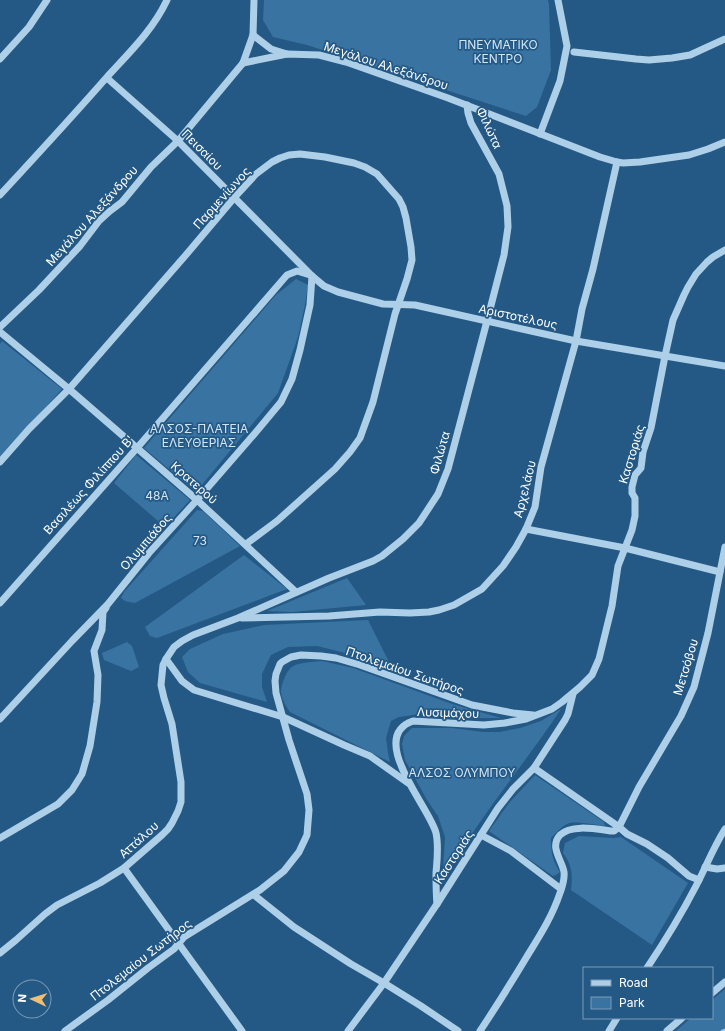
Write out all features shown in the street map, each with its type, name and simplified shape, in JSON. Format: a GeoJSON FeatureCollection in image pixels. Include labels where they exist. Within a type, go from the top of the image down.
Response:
{"type":"FeatureCollection","features":[{"type":"Feature","properties":{"kind":"street"},"geometry":{"type":"LineString","coordinates":[[0,59],[29,27],[47,0]]}},
{"type":"Feature","properties":{"kind":"street"},"geometry":{"type":"LineString","coordinates":[[0,195],[74,115],[145,34],[159,15],[167,0]]}},
{"type":"Feature","properties":{"kind":"street"},"geometry":{"type":"LineString","coordinates":[[243,63],[253,35],[254,0]]}},
{"type":"Feature","properties":{"kind":"street"},"geometry":{"type":"LineString","coordinates":[[540,134],[560,81],[567,46],[558,0]]}},
{"type":"Feature","properties":{"kind":"street"},"geometry":{"type":"LineString","coordinates":[[253,35],[271,49],[287,54]]}},
{"type":"Feature","properties":{"kind":"street"},"geometry":{"type":"LineString","coordinates":[[574,52],[649,60],[690,55],[725,39]]}},
{"type":"Feature","properties":{"kind":"street","name":"Μεγάλου Αλεξάνδρου"},"geometry":{"type":"LineString","coordinates":[[0,327],[39,290],[86,239],[102,218],[122,202],[151,167],[178,141],[243,63],[287,54],[319,55],[346,62],[467,105],[600,157],[617,162],[632,162],[678,157],[708,149],[725,142]]}},
{"type":"Feature","properties":{"kind":"street","name":"Πεισαίου"},"geometry":{"type":"LineString","coordinates":[[106,78],[178,141],[312,276]]}},
{"type":"Feature","properties":{"kind":"street","name":"Φιλώτα"},"geometry":{"type":"LineString","coordinates":[[166,659],[174,647],[187,638],[238,618],[382,556],[403,539],[423,517],[438,494],[448,469],[487,321],[504,255],[508,227],[507,206],[499,174],[475,130],[469,117],[467,105]]}},
{"type":"Feature","properties":{"kind":"street","name":"Παρμενίωνος"},"geometry":{"type":"LineString","coordinates":[[0,462],[29,429],[69,389],[256,174],[280,158],[300,154],[347,161],[365,167],[377,174],[399,200],[405,212],[412,260],[398,304],[373,402],[356,445],[335,469],[277,521],[246,544]]}},
{"type":"Feature","properties":{"kind":"street","name":"Αρχελάου"},"geometry":{"type":"LineString","coordinates":[[238,618],[329,616],[380,612],[421,613],[439,610],[462,601],[482,588],[503,566],[526,529],[535,507],[541,467],[576,341],[582,309],[593,269],[617,162]]}},
{"type":"Feature","properties":{"kind":"street","name":"Καστοριάς"},"geometry":{"type":"LineString","coordinates":[[537,715],[552,709],[573,694],[589,678],[599,659],[612,606],[617,571],[632,530],[635,516],[634,498],[632,493],[635,474],[641,468],[643,452],[651,428],[665,356],[674,320],[688,287],[696,274],[713,257],[725,250]]}},
{"type":"Feature","properties":{"kind":"street","name":"Βασιλέως Φιλίππου Β'"},"geometry":{"type":"LineString","coordinates":[[0,603],[287,275],[297,271],[312,276]]}},
{"type":"Feature","properties":{"kind":"street","name":"Αριστοτέλους"},"geometry":{"type":"LineString","coordinates":[[312,276],[324,286],[338,292],[382,304],[423,307],[576,341],[725,366]]}},
{"type":"Feature","properties":{"kind":"street","name":"Ολυμπιάδος"},"geometry":{"type":"LineString","coordinates":[[0,719],[108,604],[149,553],[197,500],[281,402],[292,379],[297,362],[310,305],[312,276]]}},
{"type":"Feature","properties":{"kind":"street","name":"Κρατερού"},"geometry":{"type":"LineString","coordinates":[[0,332],[69,389],[197,500],[296,592]]}},
{"type":"Feature","properties":{"kind":"street"},"geometry":{"type":"LineString","coordinates":[[526,529],[625,548],[720,572]]}},
{"type":"Feature","properties":{"kind":"street","name":"Μετσόβου"},"geometry":{"type":"LineString","coordinates":[[619,827],[639,787],[681,716],[690,697],[696,681],[721,585],[720,572],[725,547]]}},
{"type":"Feature","properties":{"kind":"street"},"geometry":{"type":"LineString","coordinates":[[0,838],[58,804],[72,790],[82,774],[90,746],[97,702],[98,675],[94,651],[102,630],[104,612],[108,604]]}},
{"type":"Feature","properties":{"kind":"street","name":"Πτολεμαίου Σωτήρος"},"geometry":{"type":"LineString","coordinates":[[65,1031],[174,949],[184,937],[254,895],[284,871],[299,852],[305,840],[308,828],[309,810],[307,794],[289,740],[275,686],[278,668],[286,659],[307,655],[331,658],[360,665],[472,705],[513,713],[537,715]]}},
{"type":"Feature","properties":{"kind":"street"},"geometry":{"type":"LineString","coordinates":[[166,659],[182,681],[194,690],[283,717],[370,756],[410,784]]}},
{"type":"Feature","properties":{"kind":"street","name":"Αττάλου"},"geometry":{"type":"LineString","coordinates":[[0,952],[51,909],[124,868],[168,829],[178,811],[181,802],[181,782],[175,738],[162,691],[163,665],[166,659]]}},
{"type":"Feature","properties":{"kind":"street","name":"Καστοριάς"},"geometry":{"type":"LineString","coordinates":[[348,1031],[384,983],[437,904],[506,796],[534,768],[565,720],[573,694]]}},
{"type":"Feature","properties":{"kind":"street","name":"Λυσιμάχου"},"geometry":{"type":"LineString","coordinates":[[437,904],[436,885],[438,848],[435,831],[399,760],[396,743],[398,732],[404,725],[419,721],[474,725],[495,724],[518,721],[537,715]]}},
{"type":"Feature","properties":{"kind":"street"},"geometry":{"type":"LineString","coordinates":[[534,768],[627,834],[647,844],[668,858],[690,876],[699,880]]}},
{"type":"Feature","properties":{"kind":"street"},"geometry":{"type":"LineString","coordinates":[[480,1031],[544,929],[555,907],[564,880],[564,872],[556,848],[561,834],[567,830],[574,829],[610,831],[619,827]]}},
{"type":"Feature","properties":{"kind":"street"},"geometry":{"type":"LineString","coordinates":[[649,967],[674,926],[725,829]]}},
{"type":"Feature","properties":{"kind":"street"},"geometry":{"type":"LineString","coordinates":[[481,835],[511,851],[561,889]]}},
{"type":"Feature","properties":{"kind":"street"},"geometry":{"type":"LineString","coordinates":[[705,867],[717,869],[725,868]]}},
{"type":"Feature","properties":{"kind":"street"},"geometry":{"type":"LineString","coordinates":[[124,868],[242,1031]]}},
{"type":"Feature","properties":{"kind":"street"},"geometry":{"type":"LineString","coordinates":[[254,895],[294,927],[350,964],[421,1006],[458,1031]]}},
{"type":"Feature","properties":{"kind":"street"},"geometry":{"type":"LineString","coordinates":[[713,992],[725,982]]}},
{"type":"Feature","properties":{"kind":"street"},"geometry":{"type":"LineString","coordinates":[[609,1031],[616,1019]]}},
{"type":"Feature","properties":{"kind":"street"},"geometry":{"type":"LineString","coordinates":[[667,1031],[681,1019]]}},
{"type":"Feature","properties":{"kind":"green space","name":"ΠΝΕΥΜΑΤΙΚΟ ΚΕΝΤΡΟ"},"geometry":{"type":"Polygon","coordinates":[[[264,0],[548,0],[551,70],[537,107],[526,116],[307,45],[273,37],[263,20],[264,0]]]}},
{"type":"Feature","properties":{"kind":"green space","name":"ΑΛΣΟΣ-ΠΛΑΤΕΙΑ ΕΛΕΥΘΕΡΙΑΣ"},"geometry":{"type":"Polygon","coordinates":[[[296,279],[308,285],[305,305],[298,337],[278,393],[196,492],[144,448],[276,295],[296,279]]]}},
{"type":"Feature","properties":{"kind":"green space"},"geometry":{"type":"Polygon","coordinates":[[[2,341],[62,389],[0,458],[0,344],[2,341]]]}},
{"type":"Feature","properties":{"kind":"green space","name":"48Α"},"geometry":{"type":"Polygon","coordinates":[[[136,455],[190,500],[165,527],[114,483],[136,455]]]}},
{"type":"Feature","properties":{"kind":"green space","name":"73"},"geometry":{"type":"Polygon","coordinates":[[[197,510],[203,511],[240,546],[135,603],[125,601],[121,598],[124,592],[197,510]]]}},
{"type":"Feature","properties":{"kind":"green space"},"geometry":{"type":"Polygon","coordinates":[[[244,555],[287,589],[157,638],[150,636],[145,627],[244,555]]]}},
{"type":"Feature","properties":{"kind":"green space"},"geometry":{"type":"Polygon","coordinates":[[[347,578],[366,605],[292,612],[267,611],[347,578]]]}},
{"type":"Feature","properties":{"kind":"green space"},"geometry":{"type":"Polygon","coordinates":[[[368,620],[390,664],[317,646],[288,647],[271,655],[262,674],[262,687],[267,702],[200,683],[188,672],[182,657],[190,649],[223,634],[264,625],[368,620]]]}},
{"type":"Feature","properties":{"kind":"green space"},"geometry":{"type":"Polygon","coordinates":[[[127,642],[132,646],[139,667],[131,671],[104,660],[102,653],[127,642]]]}},
{"type":"Feature","properties":{"kind":"green space","name":"ΑΛΣΟΣ ΟΛΥΜΠΟΥ"},"geometry":{"type":"Polygon","coordinates":[[[322,661],[353,668],[452,704],[501,718],[470,718],[426,713],[399,717],[391,721],[386,738],[390,762],[290,712],[283,700],[281,692],[286,675],[295,665],[307,662],[322,661]]]}},
{"type":"Feature","properties":{"kind":"green space","name":"ΑΛΣΟΣ ΟΛΥΜΠΟΥ"},"geometry":{"type":"Polygon","coordinates":[[[561,709],[487,812],[446,876],[443,870],[445,837],[438,816],[427,800],[405,760],[402,744],[404,736],[412,728],[452,728],[483,732],[499,732],[520,728],[541,721],[561,709]]]}},
{"type":"Feature","properties":{"kind":"green space","name":"ΑΛΣΟΣ ΟΛΥΜΠΟΥ"},"geometry":{"type":"Polygon","coordinates":[[[535,775],[604,822],[605,826],[575,822],[567,824],[559,830],[551,838],[552,856],[560,872],[553,876],[489,831],[509,803],[535,775]]]}},
{"type":"Feature","properties":{"kind":"green space"},"geometry":{"type":"Polygon","coordinates":[[[579,836],[621,837],[688,883],[652,945],[571,890],[571,870],[563,853],[565,843],[579,836]]]}},
{"type":"Feature","properties":{"kind":"green space"},"geometry":{"type":"Polygon","coordinates":[[[725,989],[725,1031],[676,1031],[690,1019],[713,1019],[713,999],[725,989]]]}}]}
